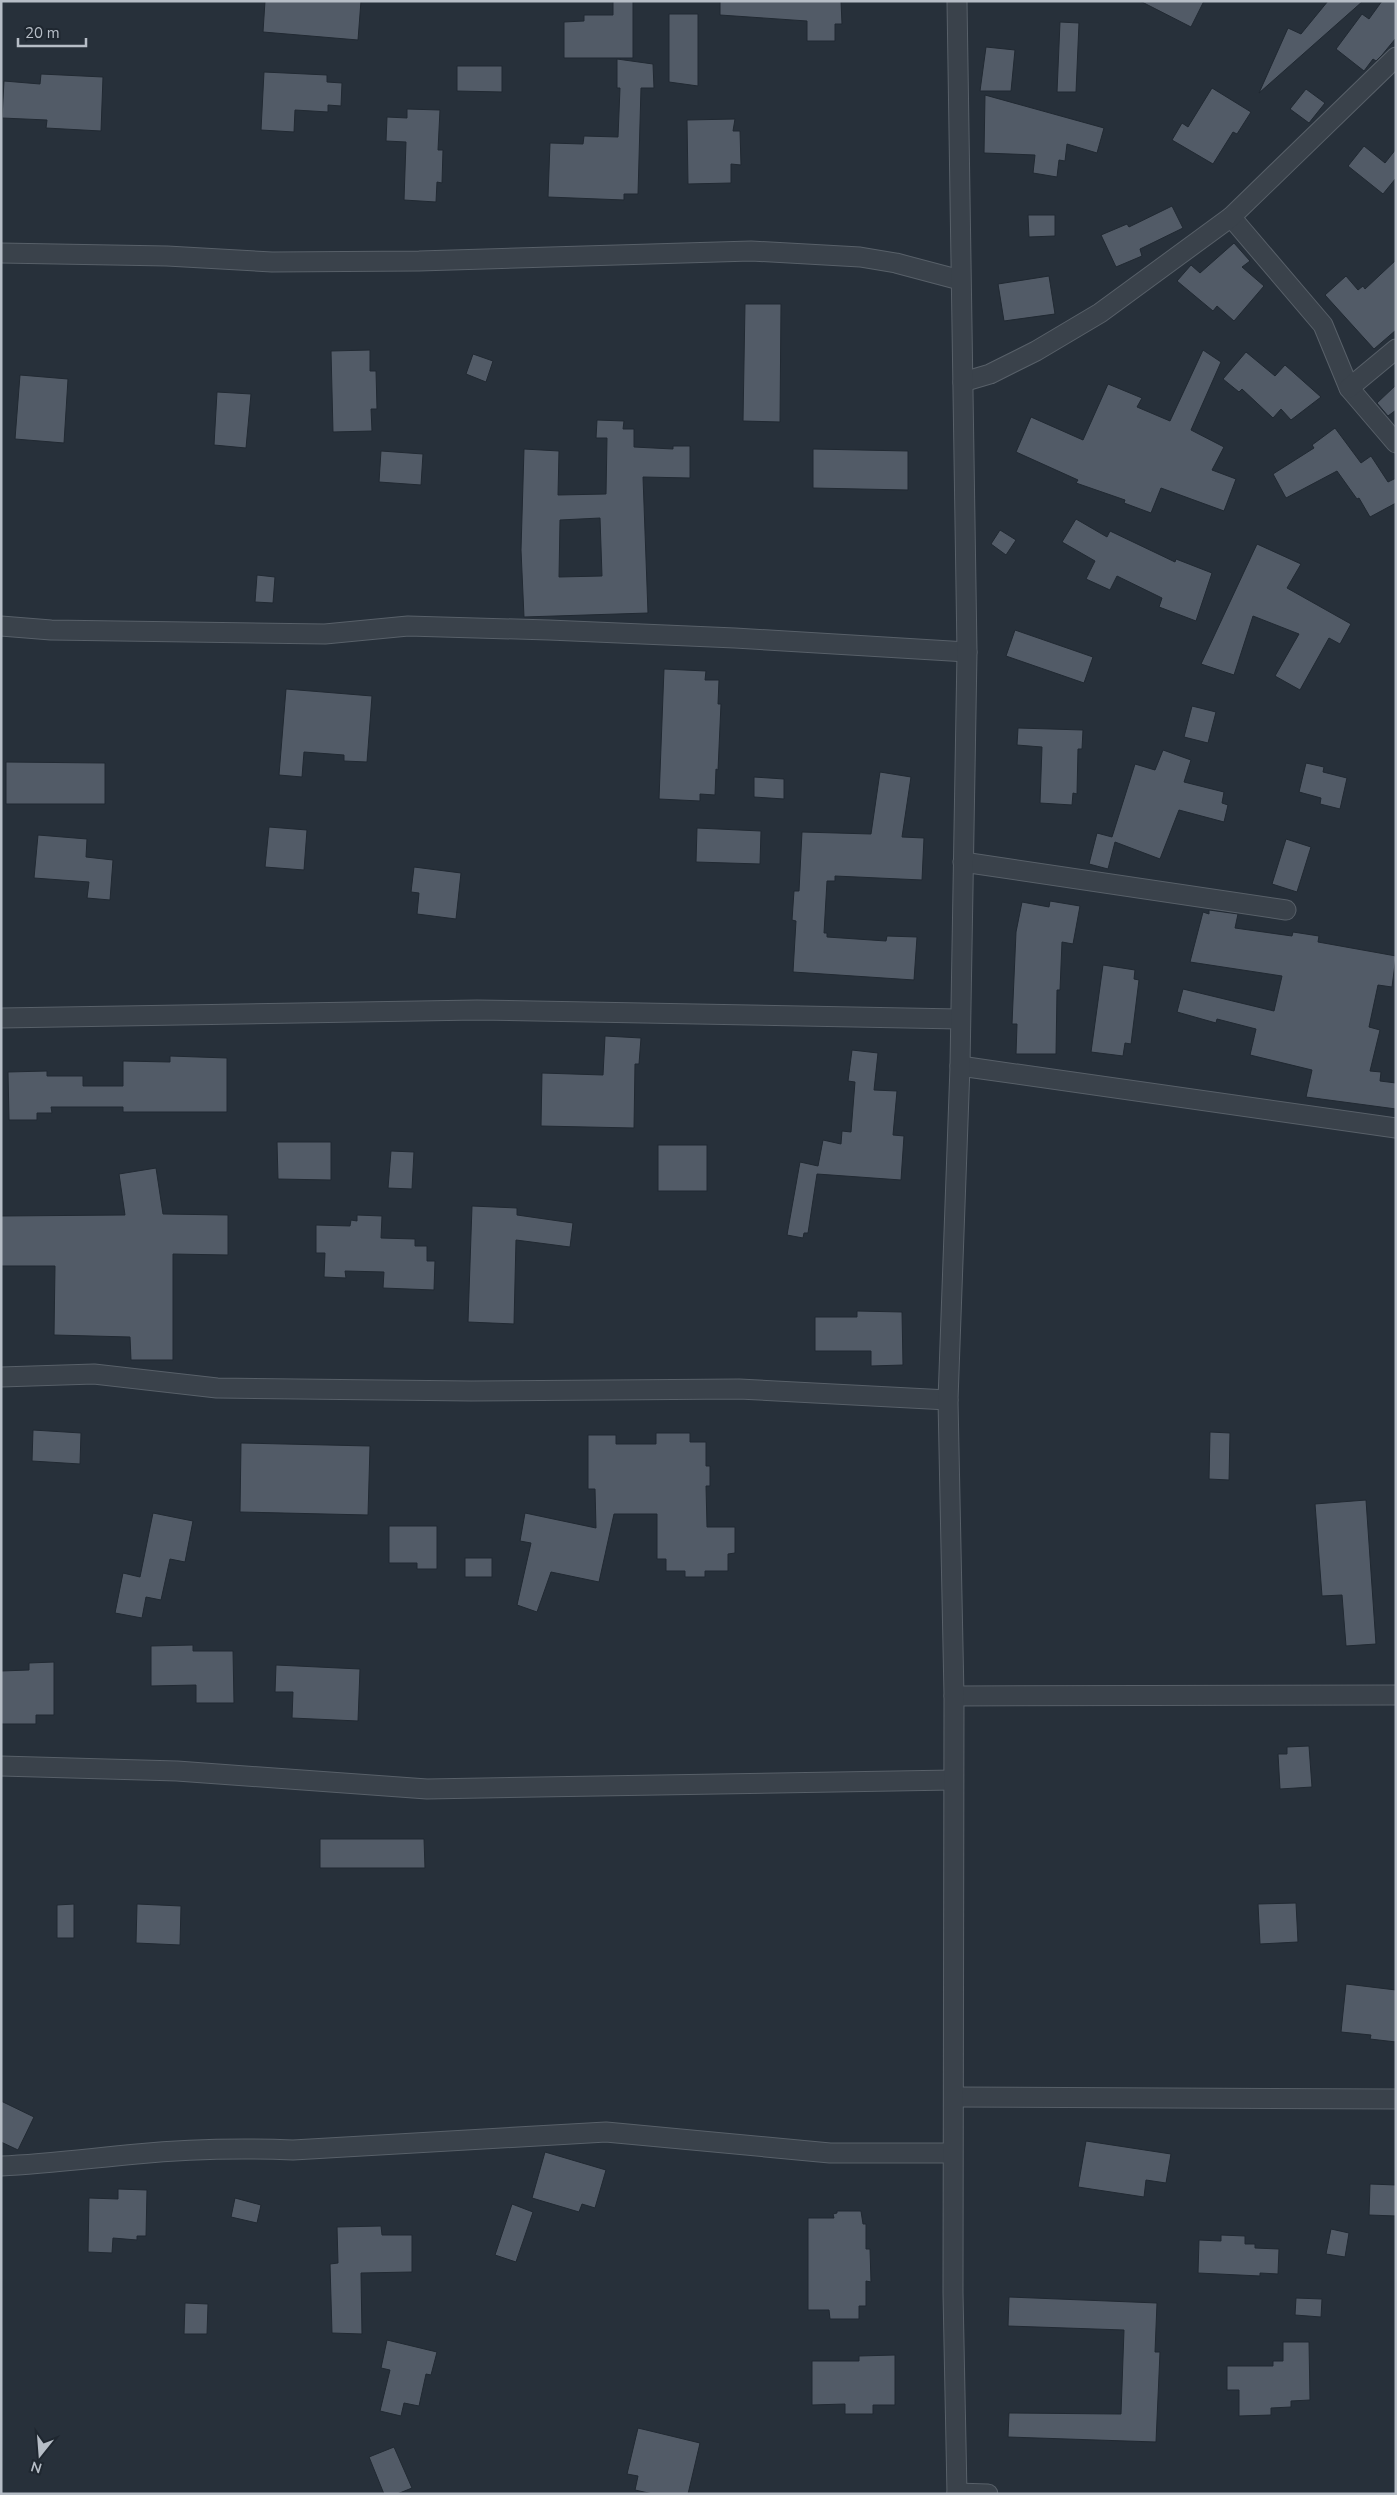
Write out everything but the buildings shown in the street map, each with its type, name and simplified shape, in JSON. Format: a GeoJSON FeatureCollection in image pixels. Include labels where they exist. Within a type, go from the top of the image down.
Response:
{"type":"FeatureCollection","features":[{"type":"Feature","properties":{"kind":"street"},"geometry":{"type":"LineString","coordinates":[[957,1],[967,652],[959,1019],[960,1066],[948,1400],[954,1696],[955,2097],[952,2153],[956,2493],[988,2494]]}},
{"type":"Feature","properties":{"kind":"street"},"geometry":{"type":"LineString","coordinates":[[964,382],[990,374],[1036,351],[1100,313],[1231,217],[1396,57]]}},
{"type":"Feature","properties":{"kind":"street"},"geometry":{"type":"LineString","coordinates":[[1231,217],[1322,325],[1349,388],[1396,443]]}},
{"type":"Feature","properties":{"kind":"street"},"geometry":{"type":"LineString","coordinates":[[1,253],[167,256],[272,262],[419,261],[751,251],[860,257],[896,263],[960,280]]}},
{"type":"Feature","properties":{"kind":"street"},"geometry":{"type":"LineString","coordinates":[[1349,388],[1396,349]]}},
{"type":"Feature","properties":{"kind":"street"},"geometry":{"type":"LineString","coordinates":[[1,626],[51,630],[325,634],[408,626],[735,638],[967,652]]}},
{"type":"Feature","properties":{"kind":"street"},"geometry":{"type":"LineString","coordinates":[[963,862],[1286,910]]}},
{"type":"Feature","properties":{"kind":"street"},"geometry":{"type":"LineString","coordinates":[[1,1018],[477,1010],[959,1019]]}},
{"type":"Feature","properties":{"kind":"street"},"geometry":{"type":"LineString","coordinates":[[960,1066],[1396,1128]]}},
{"type":"Feature","properties":{"kind":"street"},"geometry":{"type":"LineString","coordinates":[[1,1377],[94,1374],[217,1388],[470,1391],[739,1389],[948,1400]]}},
{"type":"Feature","properties":{"kind":"street"},"geometry":{"type":"LineString","coordinates":[[954,1696],[1396,1695]]}},
{"type":"Feature","properties":{"kind":"street"},"geometry":{"type":"LineString","coordinates":[[1,1766],[176,1771],[427,1789],[953,1780]]}},
{"type":"Feature","properties":{"kind":"street"},"geometry":{"type":"LineString","coordinates":[[955,2097],[1396,2099]]}},
{"type":"Feature","properties":{"kind":"street"},"geometry":{"type":"LineString","coordinates":[[1,2166],[45,2164],[167,2152],[243,2148],[293,2150],[606,2132],[830,2153],[952,2153]]}}]}
